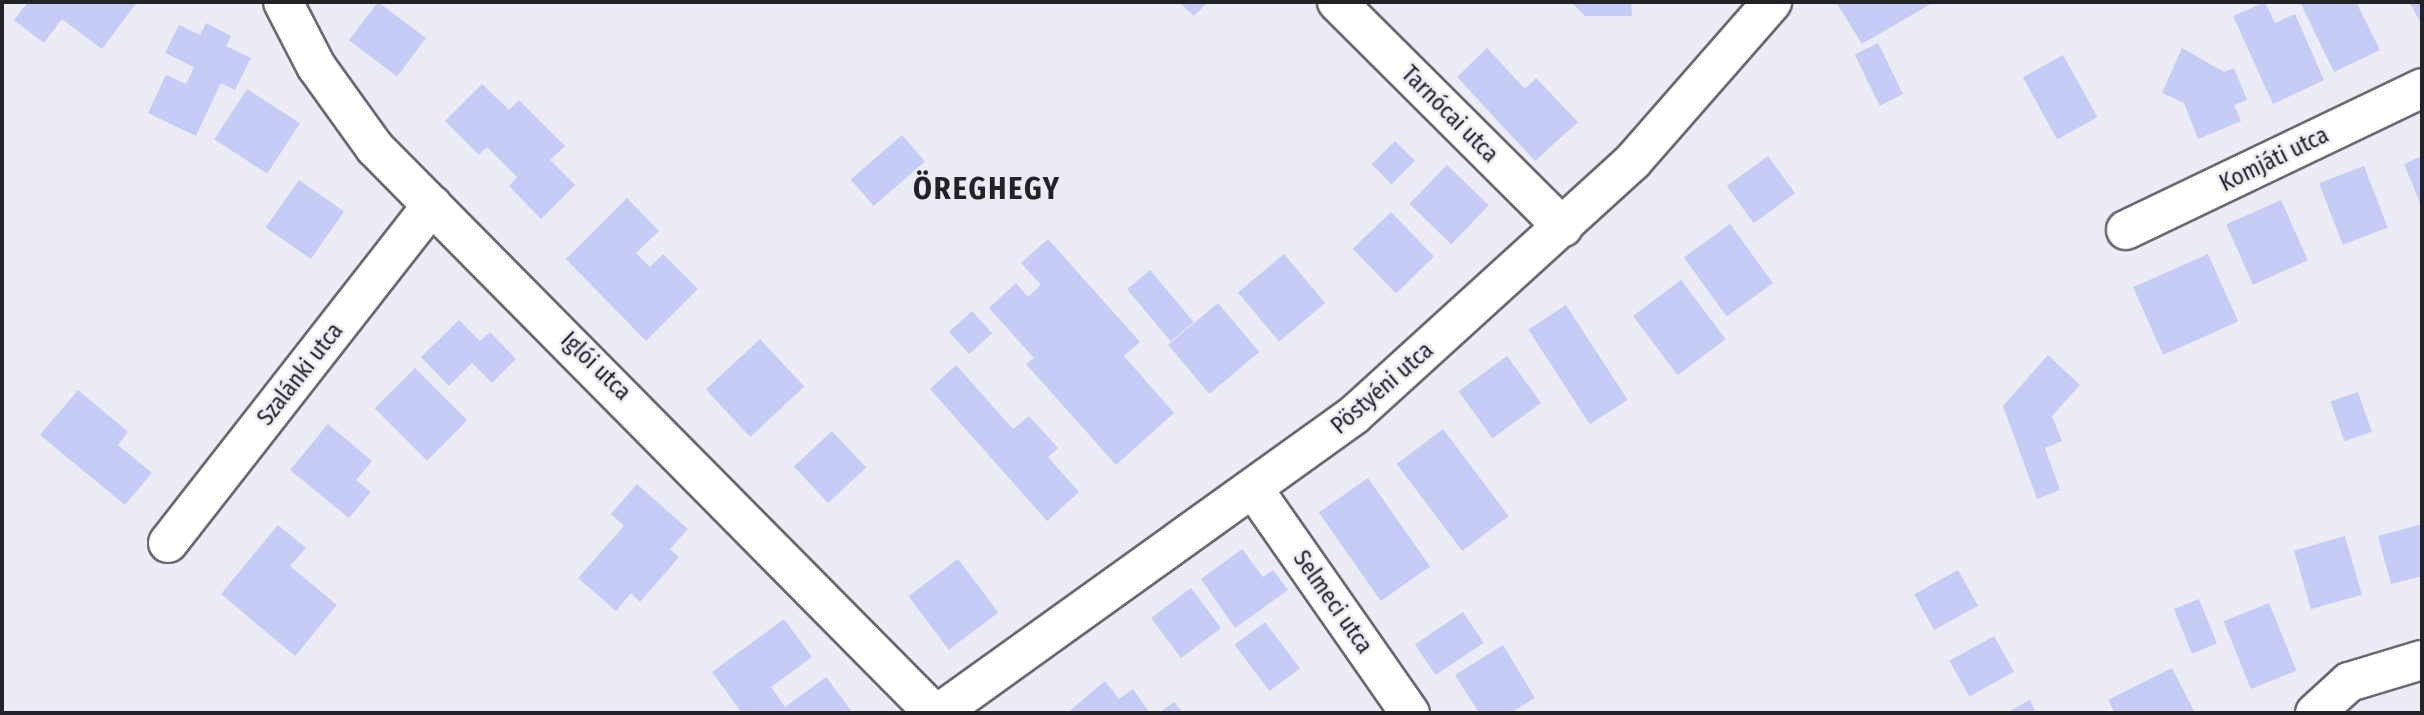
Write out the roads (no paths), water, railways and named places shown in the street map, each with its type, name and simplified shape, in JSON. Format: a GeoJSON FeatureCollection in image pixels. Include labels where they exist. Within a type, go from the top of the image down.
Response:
{"type":"FeatureCollection","features":[{"type":"Feature","properties":{"kind":"street","name":"Iglói utca"},"geometry":{"type":"LineString","coordinates":[[283,2],[338,101],[432,205],[937,713]]}},
{"type":"Feature","properties":{"kind":"street","name":"Tarnócai utca"},"geometry":{"type":"LineString","coordinates":[[1337,2],[1563,227]]}},
{"type":"Feature","properties":{"kind":"street","name":"Pöstyéni utca"},"geometry":{"type":"LineString","coordinates":[[937,713],[1255,491],[1354,415],[1633,161],[1772,2]]}},
{"type":"Feature","properties":{"kind":"street","name":"Komjáti utca"},"geometry":{"type":"LineString","coordinates":[[2126,230],[2422,88]]}},
{"type":"Feature","properties":{"kind":"street","name":"Szalánki utca"},"geometry":{"type":"LineString","coordinates":[[168,543],[432,205]]}},
{"type":"Feature","properties":{"kind":"street","name":"Selmeci utca"},"geometry":{"type":"LineString","coordinates":[[1255,491],[1410,713]]}},
{"type":"Feature","properties":{"kind":"street"},"geometry":{"type":"LineString","coordinates":[[2315,713],[2348,682],[2422,660]]}},
{"type":"Feature","properties":{"kind":"district","name":"ÖREGHEGY"},"geometry":{"type":"Point","coordinates":[987,189]}}]}
